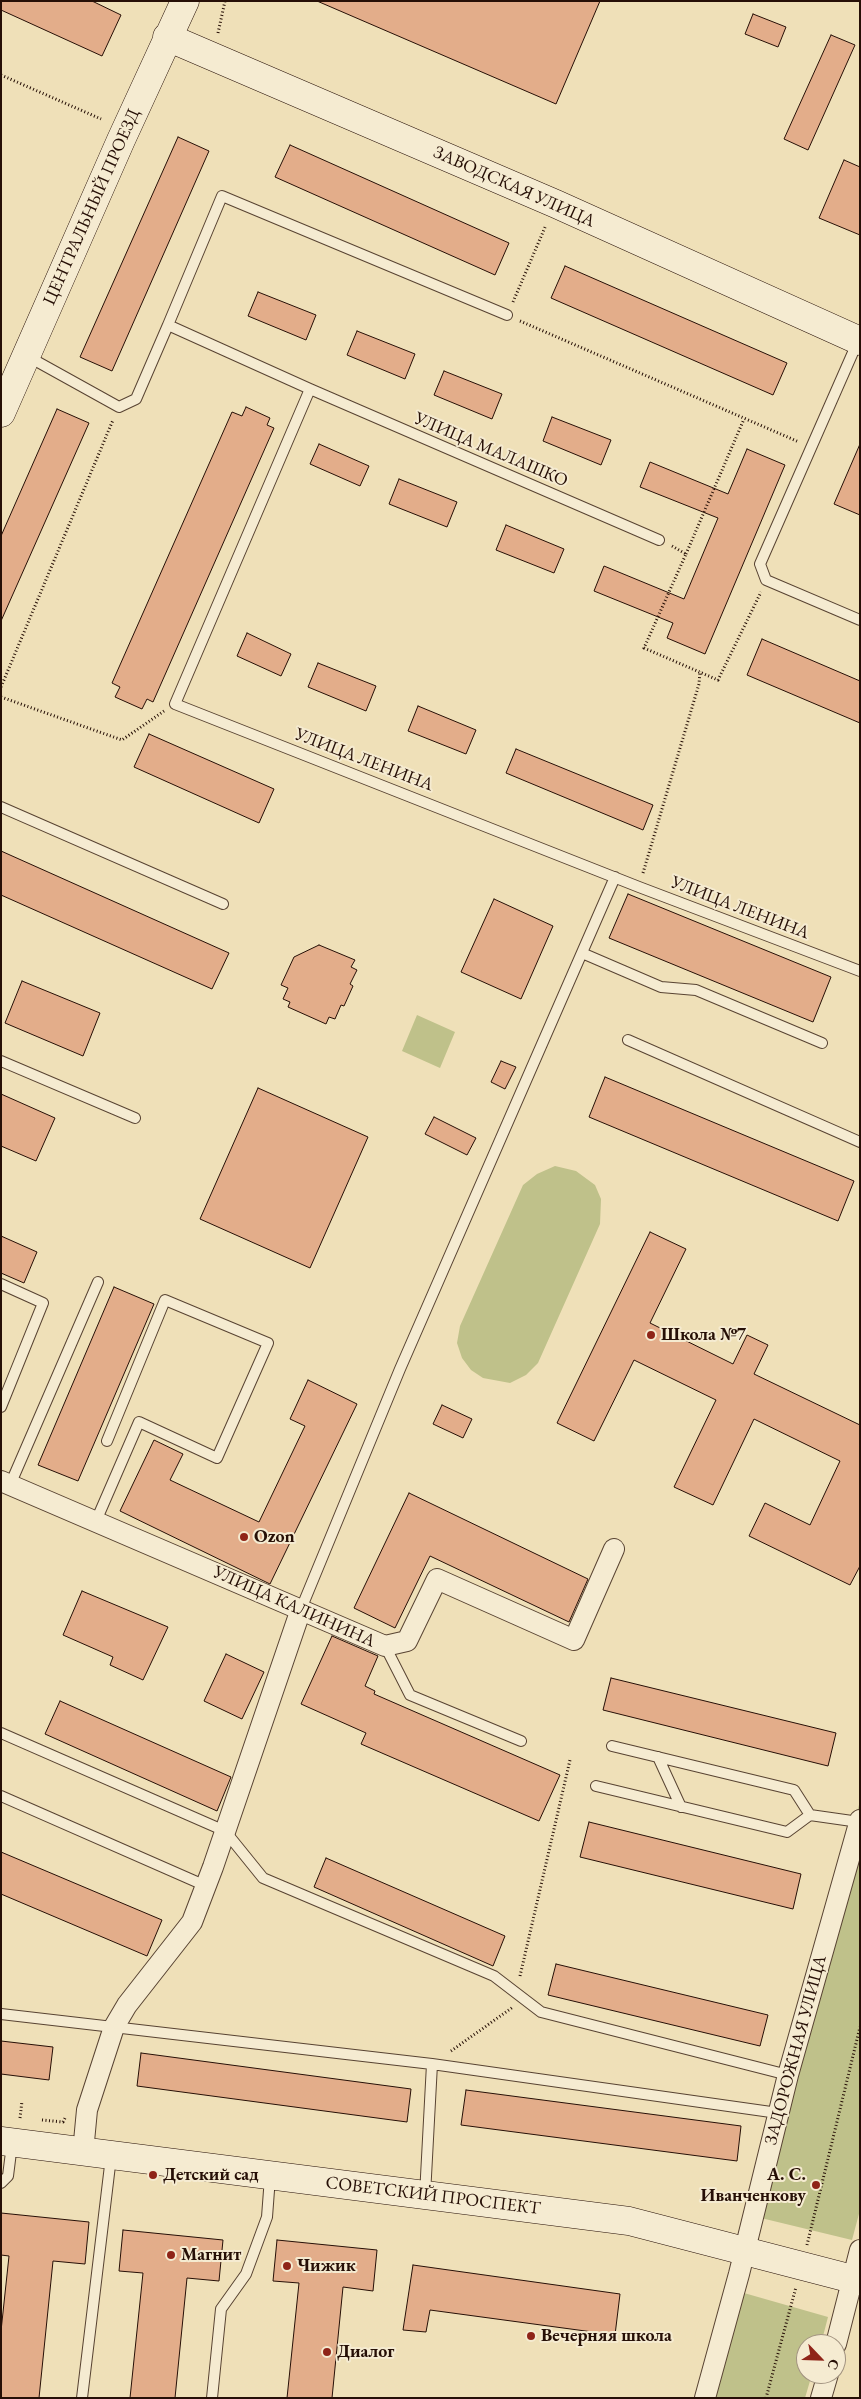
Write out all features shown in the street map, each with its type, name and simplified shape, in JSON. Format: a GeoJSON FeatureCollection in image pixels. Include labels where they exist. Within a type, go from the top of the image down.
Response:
{"type":"FeatureCollection","features":[{"type":"Feature","properties":{"kind":"street","name":"ЦЕНТРАЛЬНЫЙ ПРОЕЗД"},"geometry":{"type":"LineString","coordinates":[[1,413],[184,1]]}},
{"type":"Feature","properties":{"kind":"street","name":"ЗАВОДСКАЯ УЛИЦА"},"geometry":{"type":"LineString","coordinates":[[167,37],[556,204],[859,341]]}},
{"type":"Feature","properties":{"kind":"street","name":"УЛИЦА КАЛИНИНА"},"geometry":{"type":"LineString","coordinates":[[6,1483],[301,1608],[385,1646],[407,1641],[436,1579],[574,1640],[614,1549]]}},
{"type":"Feature","properties":{"kind":"street"},"geometry":{"type":"LineString","coordinates":[[82,2152],[87,2110],[114,2026],[127,2005],[192,1922],[301,1608]]}},
{"type":"Feature","properties":{"kind":"street","name":"ЗАДОРОЖНАЯ УЛИЦА"},"geometry":{"type":"LineString","coordinates":[[705,2398],[788,2074],[859,1821]]}},
{"type":"Feature","properties":{"kind":"street","name":"СОВЕТСКИЙ ПРОСПЕКТ"},"geometry":{"type":"LineString","coordinates":[[11,2129],[82,2152],[629,2221],[744,2251],[804,2256],[856,2280]]}},
{"type":"Feature","properties":{"kind":"street"},"geometry":{"type":"LineString","coordinates":[[839,2334],[856,2280],[860,2250]]}},
{"type":"Feature","properties":{"kind":"street"},"geometry":{"type":"LineString","coordinates":[[821,2398],[825,2384]]}},
{"type":"Feature","properties":{"kind":"lane"},"geometry":{"type":"LineString","coordinates":[[27,356],[119,407],[136,399],[222,196],[507,315]]}},
{"type":"Feature","properties":{"kind":"lane","name":"УЛИЦА МАЛАШКО"},"geometry":{"type":"LineString","coordinates":[[168,325],[310,390],[659,540]]}},
{"type":"Feature","properties":{"kind":"lane"},"geometry":{"type":"LineString","coordinates":[[859,341],[760,564],[766,580],[860,620]]}},
{"type":"Feature","properties":{"kind":"lane"},"geometry":{"type":"LineString","coordinates":[[175,704],[310,390]]}},
{"type":"Feature","properties":{"kind":"lane","name":"УЛИЦА ЛЕНИНА"},"geometry":{"type":"LineString","coordinates":[[175,704],[639,887],[860,971]]}},
{"type":"Feature","properties":{"kind":"lane"},"geometry":{"type":"LineString","coordinates":[[1,807],[223,904]]}},
{"type":"Feature","properties":{"kind":"lane"},"geometry":{"type":"LineString","coordinates":[[301,1608],[404,1360],[615,877]]}},
{"type":"Feature","properties":{"kind":"lane"},"geometry":{"type":"LineString","coordinates":[[582,953],[661,987],[696,990],[822,1043]]}},
{"type":"Feature","properties":{"kind":"lane"},"geometry":{"type":"LineString","coordinates":[[628,1040],[860,1142]]}},
{"type":"Feature","properties":{"kind":"lane"},"geometry":{"type":"LineString","coordinates":[[1,1061],[135,1118]]}},
{"type":"Feature","properties":{"kind":"lane"},"geometry":{"type":"LineString","coordinates":[[6,1483],[98,1282]]}},
{"type":"Feature","properties":{"kind":"lane"},"geometry":{"type":"LineString","coordinates":[[1,1284],[42,1302],[1,1408]]}},
{"type":"Feature","properties":{"kind":"lane"},"geometry":{"type":"LineString","coordinates":[[96,1521],[139,1422],[217,1458],[268,1343],[165,1300],[107,1442]]}},
{"type":"Feature","properties":{"kind":"lane"},"geometry":{"type":"LineString","coordinates":[[385,1646],[410,1695],[521,1741]]}},
{"type":"Feature","properties":{"kind":"lane"},"geometry":{"type":"LineString","coordinates":[[1,1732],[225,1831],[263,1878],[494,1976],[541,2012],[788,2074]]}},
{"type":"Feature","properties":{"kind":"lane"},"geometry":{"type":"LineString","coordinates":[[612,1746],[794,1790],[810,1815]]}},
{"type":"Feature","properties":{"kind":"lane"},"geometry":{"type":"LineString","coordinates":[[658,1757],[681,1807]]}},
{"type":"Feature","properties":{"kind":"lane"},"geometry":{"type":"LineString","coordinates":[[596,1786],[787,1832],[810,1815],[859,1821]]}},
{"type":"Feature","properties":{"kind":"lane"},"geometry":{"type":"LineString","coordinates":[[1,1796],[206,1886]]}},
{"type":"Feature","properties":{"kind":"lane"},"geometry":{"type":"LineString","coordinates":[[1,2014],[432,2064],[778,2113]]}},
{"type":"Feature","properties":{"kind":"lane"},"geometry":{"type":"LineString","coordinates":[[425,2196],[432,2064]]}},
{"type":"Feature","properties":{"kind":"lane"},"geometry":{"type":"LineString","coordinates":[[1,2183],[8,2176],[11,2129]]}},
{"type":"Feature","properties":{"kind":"lane"},"geometry":{"type":"LineString","coordinates":[[82,2398],[111,2156]]}},
{"type":"Feature","properties":{"kind":"lane"},"geometry":{"type":"LineString","coordinates":[[212,2398],[221,2309],[246,2274],[267,2217],[270,2176]]}},
{"type":"Feature","properties":{"kind":"path"},"geometry":{"type":"LineString","coordinates":[[1,75],[101,119]]}},
{"type":"Feature","properties":{"kind":"path"},"geometry":{"type":"LineString","coordinates":[[556,204],[507,315],[812,447]]}},
{"type":"Feature","properties":{"kind":"path"},"geometry":{"type":"LineString","coordinates":[[1,687],[119,407]]}},
{"type":"Feature","properties":{"kind":"path"},"geometry":{"type":"LineString","coordinates":[[744,419],[644,648],[718,680],[766,580]]}},
{"type":"Feature","properties":{"kind":"path"},"geometry":{"type":"LineString","coordinates":[[659,540],[686,554]]}},
{"type":"Feature","properties":{"kind":"path"},"geometry":{"type":"LineString","coordinates":[[639,887],[699,684],[700,672]]}},
{"type":"Feature","properties":{"kind":"path"},"geometry":{"type":"LineString","coordinates":[[1,697],[122,740],[175,704]]}},
{"type":"Feature","properties":{"kind":"path"},"geometry":{"type":"LineString","coordinates":[[432,2064],[512,2008],[570,1760]]}},
{"type":"Feature","properties":{"kind":"path"},"geometry":{"type":"LineString","coordinates":[[766,2398],[804,2256],[860,2027]]}},
{"type":"Feature","properties":{"kind":"path"},"geometry":{"type":"LineString","coordinates":[[11,2129],[22,2101]]}},
{"type":"Feature","properties":{"kind":"path"},"geometry":{"type":"LineString","coordinates":[[39,2120],[63,2122],[66,2115]]}},
{"type":"Feature","properties":{"kind":"path"},"geometry":{"type":"LineString","coordinates":[[11,2129],[29,2119]]}},
{"type":"Feature","properties":{"kind":"green space"},"geometry":{"type":"Polygon","coordinates":[[[417,1015],[455,1032],[440,1068],[402,1051],[417,1015]]]}},
{"type":"Feature","properties":{"kind":"green space"},"geometry":{"type":"Polygon","coordinates":[[[555,1166],[576,1171],[595,1185],[601,1199],[600,1224],[538,1363],[526,1375],[510,1383],[483,1378],[471,1370],[462,1358],[457,1343],[460,1326],[523,1185],[537,1174],[555,1166]]]}},
{"type":"Feature","properties":{"kind":"green space"},"geometry":{"type":"Polygon","coordinates":[[[860,1801],[860,2210],[852,2240],[761,2218],[788,2075],[860,1801]]]}},
{"type":"Feature","properties":{"kind":"green space"},"geometry":{"type":"Polygon","coordinates":[[[744,2293],[828,2317],[824,2334],[796,2334],[796,2384],[809,2384],[805,2398],[716,2398],[744,2293]]]}},
{"type":"Feature","properties":{"kind":"building"},"geometry":{"type":"Polygon","coordinates":[[[1,1],[92,1],[121,15],[102,56],[1,10],[1,1]]]}},
{"type":"Feature","properties":{"kind":"building"},"geometry":{"type":"Polygon","coordinates":[[[317,1],[600,1],[556,104],[317,1]]]}},
{"type":"Feature","properties":{"kind":"building"},"geometry":{"type":"Polygon","coordinates":[[[753,14],[786,27],[778,47],[745,34],[753,14]]]}},
{"type":"Feature","properties":{"kind":"building"},"geometry":{"type":"Polygon","coordinates":[[[831,35],[855,45],[808,150],[784,139],[831,35]]]}},
{"type":"Feature","properties":{"kind":"building"},"geometry":{"type":"Polygon","coordinates":[[[178,137],[209,151],[112,371],[80,357],[178,137]]]}},
{"type":"Feature","properties":{"kind":"building"},"geometry":{"type":"Polygon","coordinates":[[[290,145],[509,243],[495,275],[275,177],[290,145]]]}},
{"type":"Feature","properties":{"kind":"building"},"geometry":{"type":"Polygon","coordinates":[[[844,160],[860,167],[860,235],[819,218],[844,160]]]}},
{"type":"Feature","properties":{"kind":"building"},"geometry":{"type":"Polygon","coordinates":[[[565,266],[787,363],[773,395],[551,298],[565,266]]]}},
{"type":"Feature","properties":{"kind":"building"},"geometry":{"type":"Polygon","coordinates":[[[258,292],[316,315],[306,340],[248,316],[258,292]]]}},
{"type":"Feature","properties":{"kind":"building"},"geometry":{"type":"Polygon","coordinates":[[[357,331],[415,354],[405,379],[347,355],[357,331]]]}},
{"type":"Feature","properties":{"kind":"building"},"geometry":{"type":"Polygon","coordinates":[[[444,371],[502,394],[492,419],[434,395],[444,371]]]}},
{"type":"Feature","properties":{"kind":"building"},"geometry":{"type":"Polygon","coordinates":[[[246,407],[270,418],[267,425],[274,428],[153,702],[147,699],[142,709],[115,697],[120,687],[112,683],[232,412],[242,416],[246,407]]]}},
{"type":"Feature","properties":{"kind":"building"},"geometry":{"type":"Polygon","coordinates":[[[57,409],[89,423],[1,621],[1,536],[57,409]]]}},
{"type":"Feature","properties":{"kind":"building"},"geometry":{"type":"Polygon","coordinates":[[[552,417],[611,440],[601,465],[543,441],[552,417]]]}},
{"type":"Feature","properties":{"kind":"building"},"geometry":{"type":"Polygon","coordinates":[[[319,444],[369,466],[360,486],[310,464],[319,444]]]}},
{"type":"Feature","properties":{"kind":"building"},"geometry":{"type":"Polygon","coordinates":[[[860,444],[860,515],[834,504],[860,444]]]}},
{"type":"Feature","properties":{"kind":"building"},"geometry":{"type":"Polygon","coordinates":[[[747,449],[785,465],[705,654],[667,638],[673,623],[594,591],[604,566],[684,599],[718,518],[640,487],[650,462],[728,494],[747,449]]]}},
{"type":"Feature","properties":{"kind":"building"},"geometry":{"type":"Polygon","coordinates":[[[399,479],[457,502],[447,527],[389,504],[399,479]]]}},
{"type":"Feature","properties":{"kind":"building"},"geometry":{"type":"Polygon","coordinates":[[[506,525],[564,549],[554,573],[496,550],[506,525]]]}},
{"type":"Feature","properties":{"kind":"building"},"geometry":{"type":"Polygon","coordinates":[[[247,633],[291,654],[281,676],[237,656],[247,633]]]}},
{"type":"Feature","properties":{"kind":"building"},"geometry":{"type":"Polygon","coordinates":[[[762,639],[860,681],[860,723],[747,675],[762,639]]]}},
{"type":"Feature","properties":{"kind":"building"},"geometry":{"type":"Polygon","coordinates":[[[318,663],[376,686],[366,711],[308,687],[318,663]]]}},
{"type":"Feature","properties":{"kind":"building"},"geometry":{"type":"Polygon","coordinates":[[[418,706],[476,730],[466,754],[408,731],[418,706]]]}},
{"type":"Feature","properties":{"kind":"building"},"geometry":{"type":"Polygon","coordinates":[[[149,734],[274,789],[259,823],[134,767],[149,734]]]}},
{"type":"Feature","properties":{"kind":"building"},"geometry":{"type":"Polygon","coordinates":[[[516,749],[653,805],[643,830],[506,773],[516,749]]]}},
{"type":"Feature","properties":{"kind":"building"},"geometry":{"type":"Polygon","coordinates":[[[1,851],[229,953],[212,989],[1,895],[1,851]]]}},
{"type":"Feature","properties":{"kind":"building"},"geometry":{"type":"Polygon","coordinates":[[[628,894],[831,977],[813,1022],[609,938],[628,894]]]}},
{"type":"Feature","properties":{"kind":"building"},"geometry":{"type":"Polygon","coordinates":[[[494,899],[553,926],[521,999],[461,972],[494,899]]]}},
{"type":"Feature","properties":{"kind":"building"},"geometry":{"type":"Polygon","coordinates":[[[319,945],[355,960],[351,967],[357,970],[350,984],[353,986],[344,1006],[341,1005],[335,1019],[329,1017],[326,1024],[288,1007],[290,1002],[283,999],[288,988],[281,985],[294,957],[319,945]]]}},
{"type":"Feature","properties":{"kind":"building"},"geometry":{"type":"Polygon","coordinates":[[[22,981],[100,1013],[83,1056],[5,1023],[22,981]]]}},
{"type":"Feature","properties":{"kind":"building"},"geometry":{"type":"Polygon","coordinates":[[[501,1061],[516,1067],[505,1089],[491,1082],[501,1061]]]}},
{"type":"Feature","properties":{"kind":"building"},"geometry":{"type":"Polygon","coordinates":[[[605,1077],[854,1181],[838,1221],[589,1117],[605,1077]]]}},
{"type":"Feature","properties":{"kind":"building"},"geometry":{"type":"Polygon","coordinates":[[[258,1088],[368,1137],[310,1268],[200,1219],[258,1088]]]}},
{"type":"Feature","properties":{"kind":"building"},"geometry":{"type":"Polygon","coordinates":[[[1,1094],[55,1118],[36,1161],[1,1146],[1,1094]]]}},
{"type":"Feature","properties":{"kind":"building"},"geometry":{"type":"Polygon","coordinates":[[[434,1117],[476,1138],[467,1155],[425,1134],[434,1117]]]}},
{"type":"Feature","properties":{"kind":"building"},"geometry":{"type":"Polygon","coordinates":[[[650,1232],[686,1249],[650,1323],[733,1364],[747,1335],[768,1345],[754,1374],[860,1425],[860,1566],[850,1585],[749,1536],[765,1503],[810,1525],[840,1461],[754,1419],[713,1505],[674,1487],[716,1400],[634,1360],[594,1441],[557,1423],[650,1232]]]}},
{"type":"Feature","properties":{"kind":"building"},"geometry":{"type":"Polygon","coordinates":[[[1,1236],[37,1252],[24,1283],[1,1273],[1,1236]]]}},
{"type":"Feature","properties":{"kind":"building"},"geometry":{"type":"Polygon","coordinates":[[[114,1287],[154,1304],[78,1481],[38,1465],[114,1287]]]}},
{"type":"Feature","properties":{"kind":"building"},"geometry":{"type":"Polygon","coordinates":[[[308,1380],[357,1404],[270,1584],[120,1511],[154,1440],[183,1454],[170,1480],[259,1522],[305,1426],[290,1419],[308,1380]]]}},
{"type":"Feature","properties":{"kind":"building"},"geometry":{"type":"Polygon","coordinates":[[[442,1405],[472,1419],[463,1438],[433,1424],[442,1405]]]}},
{"type":"Feature","properties":{"kind":"building"},"geometry":{"type":"Polygon","coordinates":[[[409,1493],[588,1579],[569,1622],[430,1556],[395,1628],[354,1608],[409,1493]]]}},
{"type":"Feature","properties":{"kind":"building"},"geometry":{"type":"Polygon","coordinates":[[[82,1591],[168,1627],[143,1680],[110,1665],[113,1657],[63,1635],[82,1591]]]}},
{"type":"Feature","properties":{"kind":"building"},"geometry":{"type":"Polygon","coordinates":[[[332,1636],[378,1656],[365,1686],[375,1691],[374,1694],[560,1775],[539,1821],[361,1744],[366,1733],[301,1704],[332,1636]]]}},
{"type":"Feature","properties":{"kind":"building"},"geometry":{"type":"Polygon","coordinates":[[[226,1654],[264,1672],[242,1719],[204,1701],[226,1654]]]}},
{"type":"Feature","properties":{"kind":"building"},"geometry":{"type":"Polygon","coordinates":[[[611,1678],[836,1733],[828,1766],[603,1710],[611,1678]]]}},
{"type":"Feature","properties":{"kind":"building"},"geometry":{"type":"Polygon","coordinates":[[[60,1701],[231,1777],[217,1811],[45,1734],[60,1701]]]}},
{"type":"Feature","properties":{"kind":"building"},"geometry":{"type":"Polygon","coordinates":[[[589,1822],[801,1874],[793,1909],[580,1857],[589,1822]]]}},
{"type":"Feature","properties":{"kind":"building"},"geometry":{"type":"Polygon","coordinates":[[[1,1852],[162,1920],[147,1956],[1,1894],[1,1852]]]}},
{"type":"Feature","properties":{"kind":"building"},"geometry":{"type":"Polygon","coordinates":[[[326,1858],[505,1936],[493,1966],[314,1887],[326,1858]]]}},
{"type":"Feature","properties":{"kind":"building"},"geometry":{"type":"Polygon","coordinates":[[[556,1964],[768,2015],[760,2046],[548,1995],[556,1964]]]}},
{"type":"Feature","properties":{"kind":"building"},"geometry":{"type":"Polygon","coordinates":[[[1,2041],[53,2047],[49,2080],[1,2074],[1,2041]]]}},
{"type":"Feature","properties":{"kind":"building"},"geometry":{"type":"Polygon","coordinates":[[[141,2053],[411,2089],[407,2122],[137,2086],[141,2053]]]}},
{"type":"Feature","properties":{"kind":"building"},"geometry":{"type":"Polygon","coordinates":[[[466,2090],[741,2126],[737,2161],[461,2125],[466,2090]]]}},
{"type":"Feature","properties":{"kind":"building"},"geometry":{"type":"Polygon","coordinates":[[[1,2213],[89,2222],[85,2264],[53,2261],[39,2398],[1,2398],[1,2331],[9,2256],[1,2255],[1,2213]]]}},
{"type":"Feature","properties":{"kind":"building"},"geometry":{"type":"Polygon","coordinates":[[[123,2230],[223,2240],[219,2281],[187,2278],[175,2398],[130,2398],[143,2273],[119,2271],[123,2230]]]}},
{"type":"Feature","properties":{"kind":"building"},"geometry":{"type":"Polygon","coordinates":[[[277,2240],[377,2250],[373,2291],[343,2287],[332,2398],[287,2398],[299,2283],[273,2281],[277,2240]]]}},
{"type":"Feature","properties":{"kind":"building"},"geometry":{"type":"Polygon","coordinates":[[[413,2265],[620,2294],[615,2335],[430,2310],[426,2332],[403,2330],[413,2265]]]}},
{"type":"Feature","properties":{"kind":"place","name":"Школа №7"},"geometry":{"type":"Point","coordinates":[651,1335]}},
{"type":"Feature","properties":{"kind":"place","name":"Ozon"},"geometry":{"type":"Point","coordinates":[244,1537]}},
{"type":"Feature","properties":{"kind":"place","name":"Детский сад"},"geometry":{"type":"Point","coordinates":[153,2175]}},
{"type":"Feature","properties":{"kind":"place","name":"А. С. Иванченкову"},"geometry":{"type":"Point","coordinates":[816,2185]}},
{"type":"Feature","properties":{"kind":"place","name":"Магнит"},"geometry":{"type":"Point","coordinates":[171,2255]}},
{"type":"Feature","properties":{"kind":"place","name":"Чижик"},"geometry":{"type":"Point","coordinates":[287,2266]}},
{"type":"Feature","properties":{"kind":"place","name":"Вечерняя школа"},"geometry":{"type":"Point","coordinates":[531,2336]}},
{"type":"Feature","properties":{"kind":"place","name":"Диалог"},"geometry":{"type":"Point","coordinates":[327,2352]}}]}
